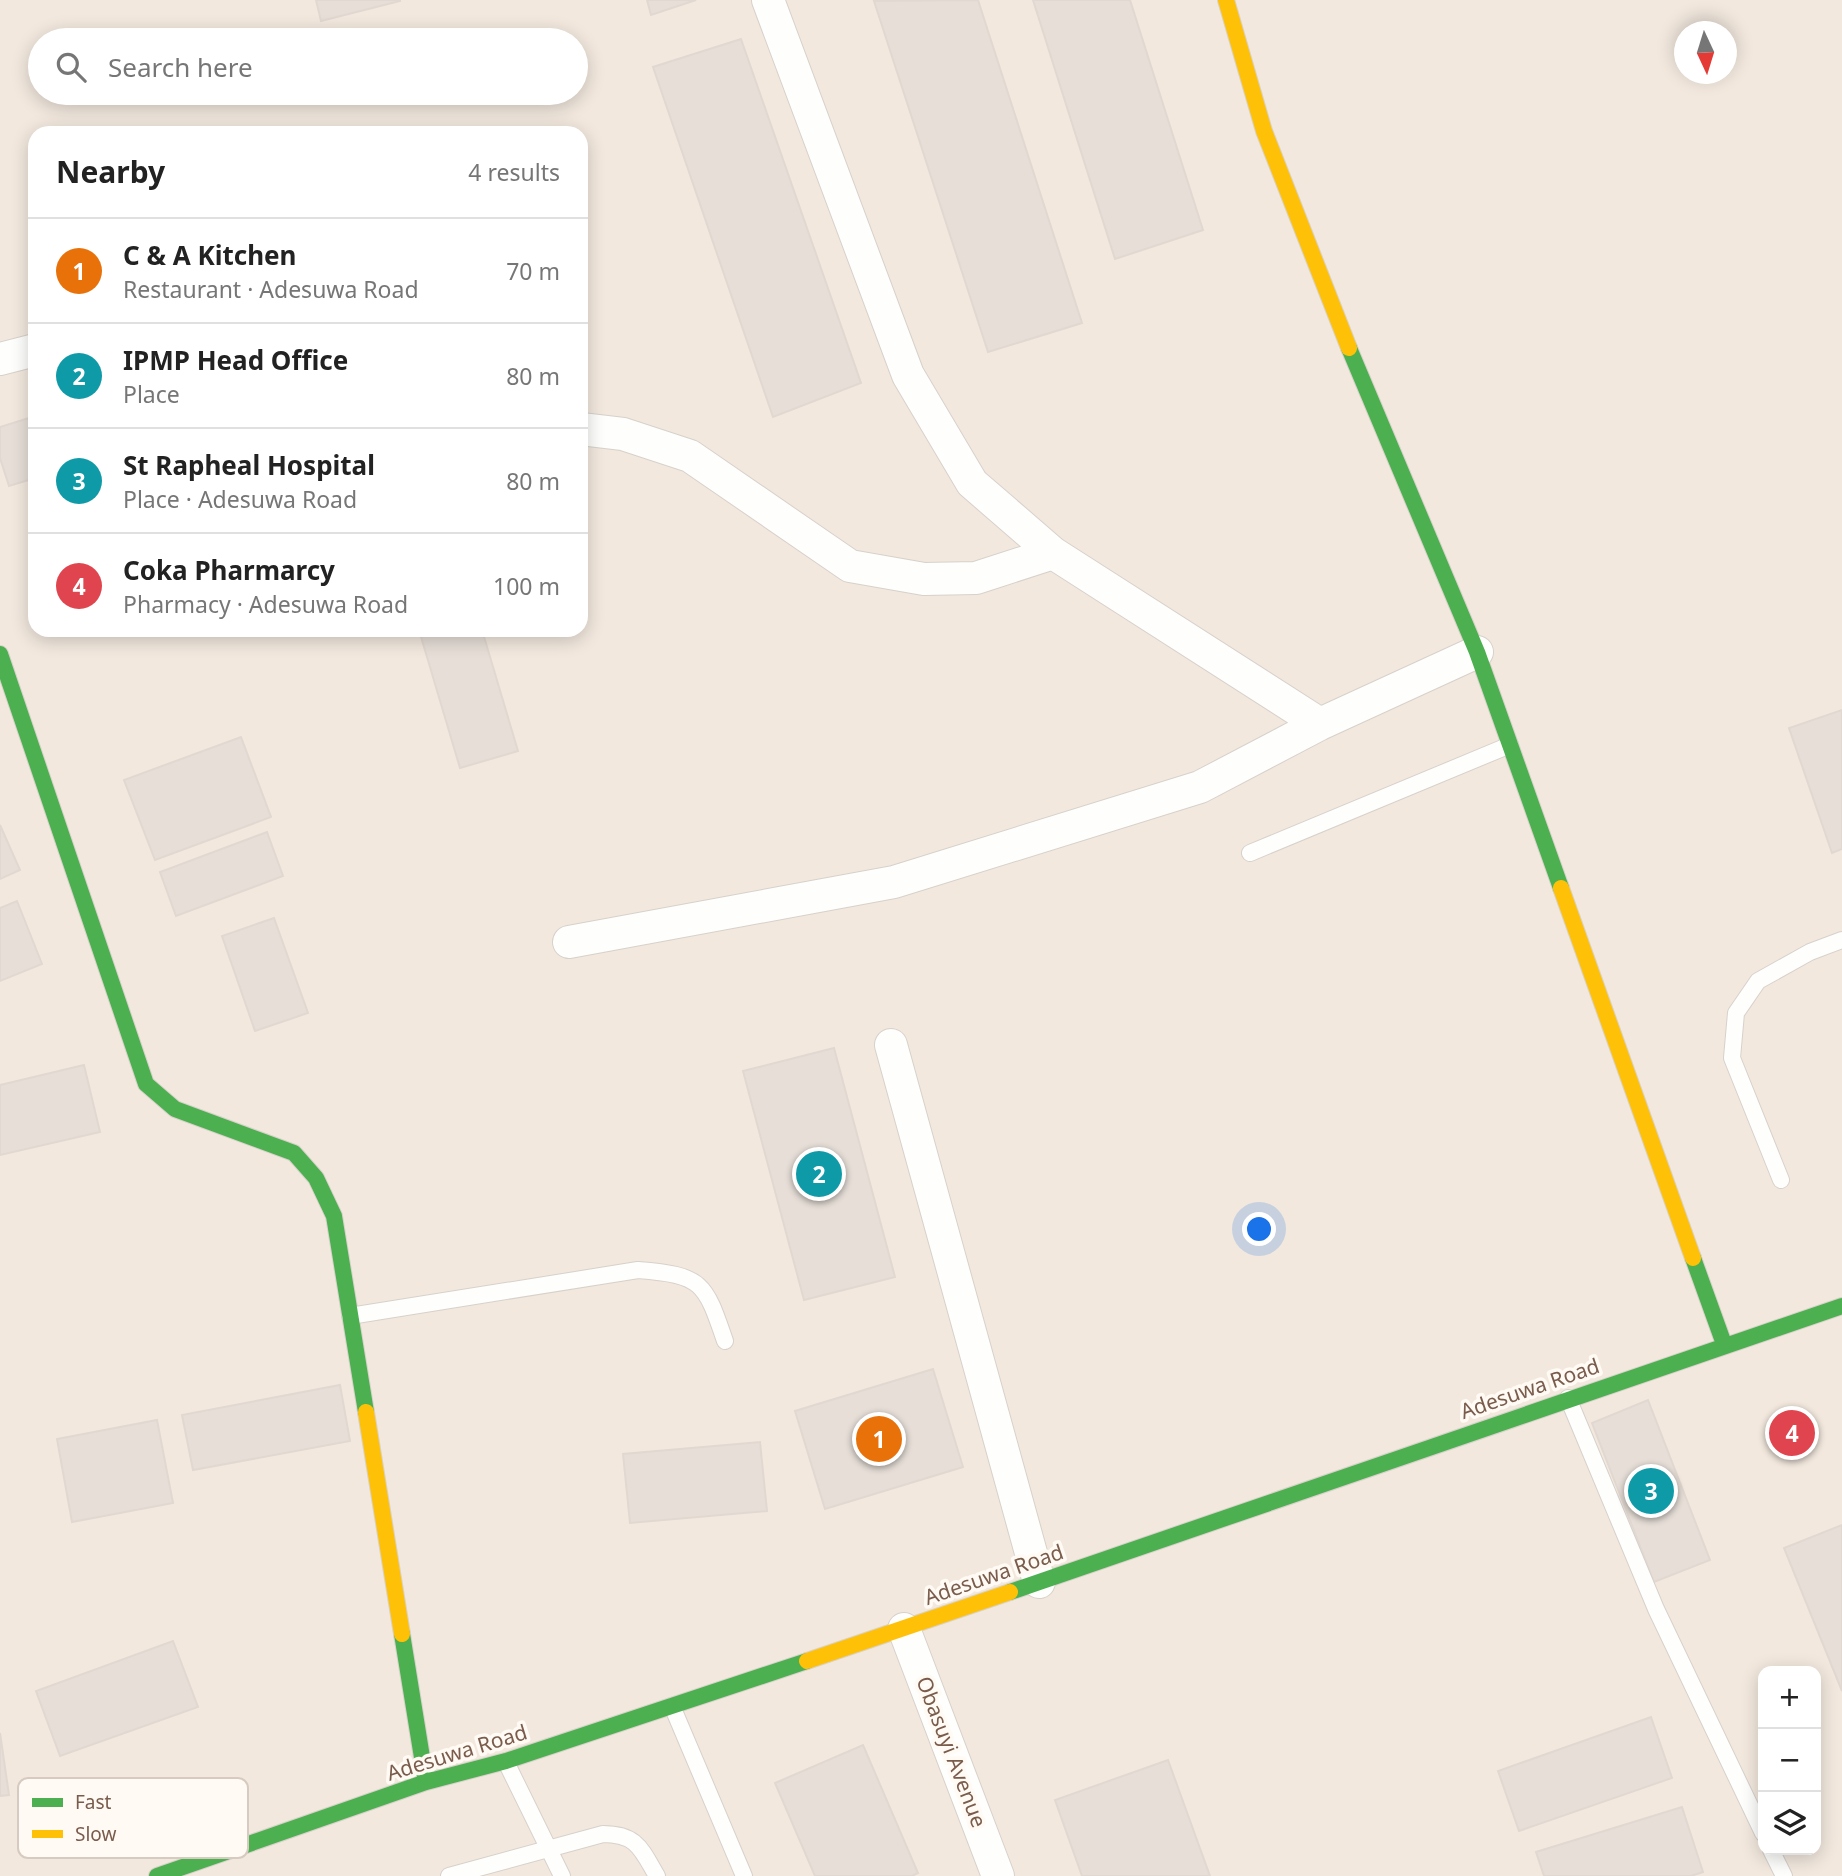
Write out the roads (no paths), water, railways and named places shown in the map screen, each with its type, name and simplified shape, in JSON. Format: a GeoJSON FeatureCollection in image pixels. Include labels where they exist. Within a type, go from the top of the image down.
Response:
{"type":"FeatureCollection","features":[{"type":"Feature","properties":{"kind":"street"},"geometry":{"type":"LineString","coordinates":[[768,0],[908,375],[972,483],[1053,553],[1320,724]]}},
{"type":"Feature","properties":{"kind":"street"},"geometry":{"type":"LineString","coordinates":[[1226,0],[1264,131],[1355,362],[1477,652],[1512,744],[1724,1344]]}},
{"type":"Feature","properties":{"kind":"street"},"geometry":{"type":"LineString","coordinates":[[0,359],[28,352]]}},
{"type":"Feature","properties":{"kind":"street"},"geometry":{"type":"LineString","coordinates":[[588,430],[623,434],[690,456],[850,566],[923,579],[976,578],[1053,553]]}},
{"type":"Feature","properties":{"kind":"street"},"geometry":{"type":"LineString","coordinates":[[569,942],[894,882],[1200,787],[1320,724],[1477,652]]}},
{"type":"Feature","properties":{"kind":"street"},"geometry":{"type":"LineString","coordinates":[[0,653],[146,1084],[176,1109],[293,1153],[316,1178],[334,1216],[426,1782]]}},
{"type":"Feature","properties":{"kind":"street"},"geometry":{"type":"LineString","coordinates":[[891,1045],[1039,1582]]}},
{"type":"Feature","properties":{"kind":"street","name":"Adesuwa Road"},"geometry":{"type":"LineString","coordinates":[[248,1844],[426,1782],[506,1761],[904,1629],[1724,1344],[1842,1306]]}},
{"type":"Feature","properties":{"kind":"street","name":"Obasuyi Avenue"},"geometry":{"type":"LineString","coordinates":[[904,1629],[998,1876]]}},
{"type":"Feature","properties":{"kind":"street","name":"Adesuwa Road"},"geometry":{"type":"LineString","coordinates":[[157,1876],[209,1858]]}},
{"type":"Feature","properties":{"kind":"lane"},"geometry":{"type":"LineString","coordinates":[[1250,853],[1512,744]]}},
{"type":"Feature","properties":{"kind":"lane"},"geometry":{"type":"LineString","coordinates":[[1781,1180],[1732,1058],[1736,1013],[1758,981],[1810,951],[1842,940]]}},
{"type":"Feature","properties":{"kind":"lane"},"geometry":{"type":"LineString","coordinates":[[350,1316],[638,1270],[669,1272],[693,1279],[710,1297],[725,1341]]}},
{"type":"Feature","properties":{"kind":"lane"},"geometry":{"type":"LineString","coordinates":[[1568,1398],[1656,1609],[1758,1823]]}},
{"type":"Feature","properties":{"kind":"lane"},"geometry":{"type":"LineString","coordinates":[[672,1706],[744,1876]]}},
{"type":"Feature","properties":{"kind":"lane"},"geometry":{"type":"LineString","coordinates":[[506,1761],[562,1876]]}},
{"type":"Feature","properties":{"kind":"lane"},"geometry":{"type":"LineString","coordinates":[[449,1876],[603,1834],[620,1834],[637,1843],[657,1876]]}},
{"type":"Feature","properties":{"kind":"lane"},"geometry":{"type":"LineString","coordinates":[[1774,1855],[1784,1876]]}},
{"type":"Feature","properties":{"kind":"place","name":"IPMP Head Office"},"geometry":{"type":"Point","coordinates":[819,1174]}},
{"type":"Feature","properties":{"kind":"place","name":"Coka Pharmarcy"},"geometry":{"type":"Point","coordinates":[1792,1433]}},
{"type":"Feature","properties":{"kind":"place","name":"C & A Kitchen"},"geometry":{"type":"Point","coordinates":[879,1439]}},
{"type":"Feature","properties":{"kind":"place","name":"St Rapheal Hospital"},"geometry":{"type":"Point","coordinates":[1651,1491]}}]}
